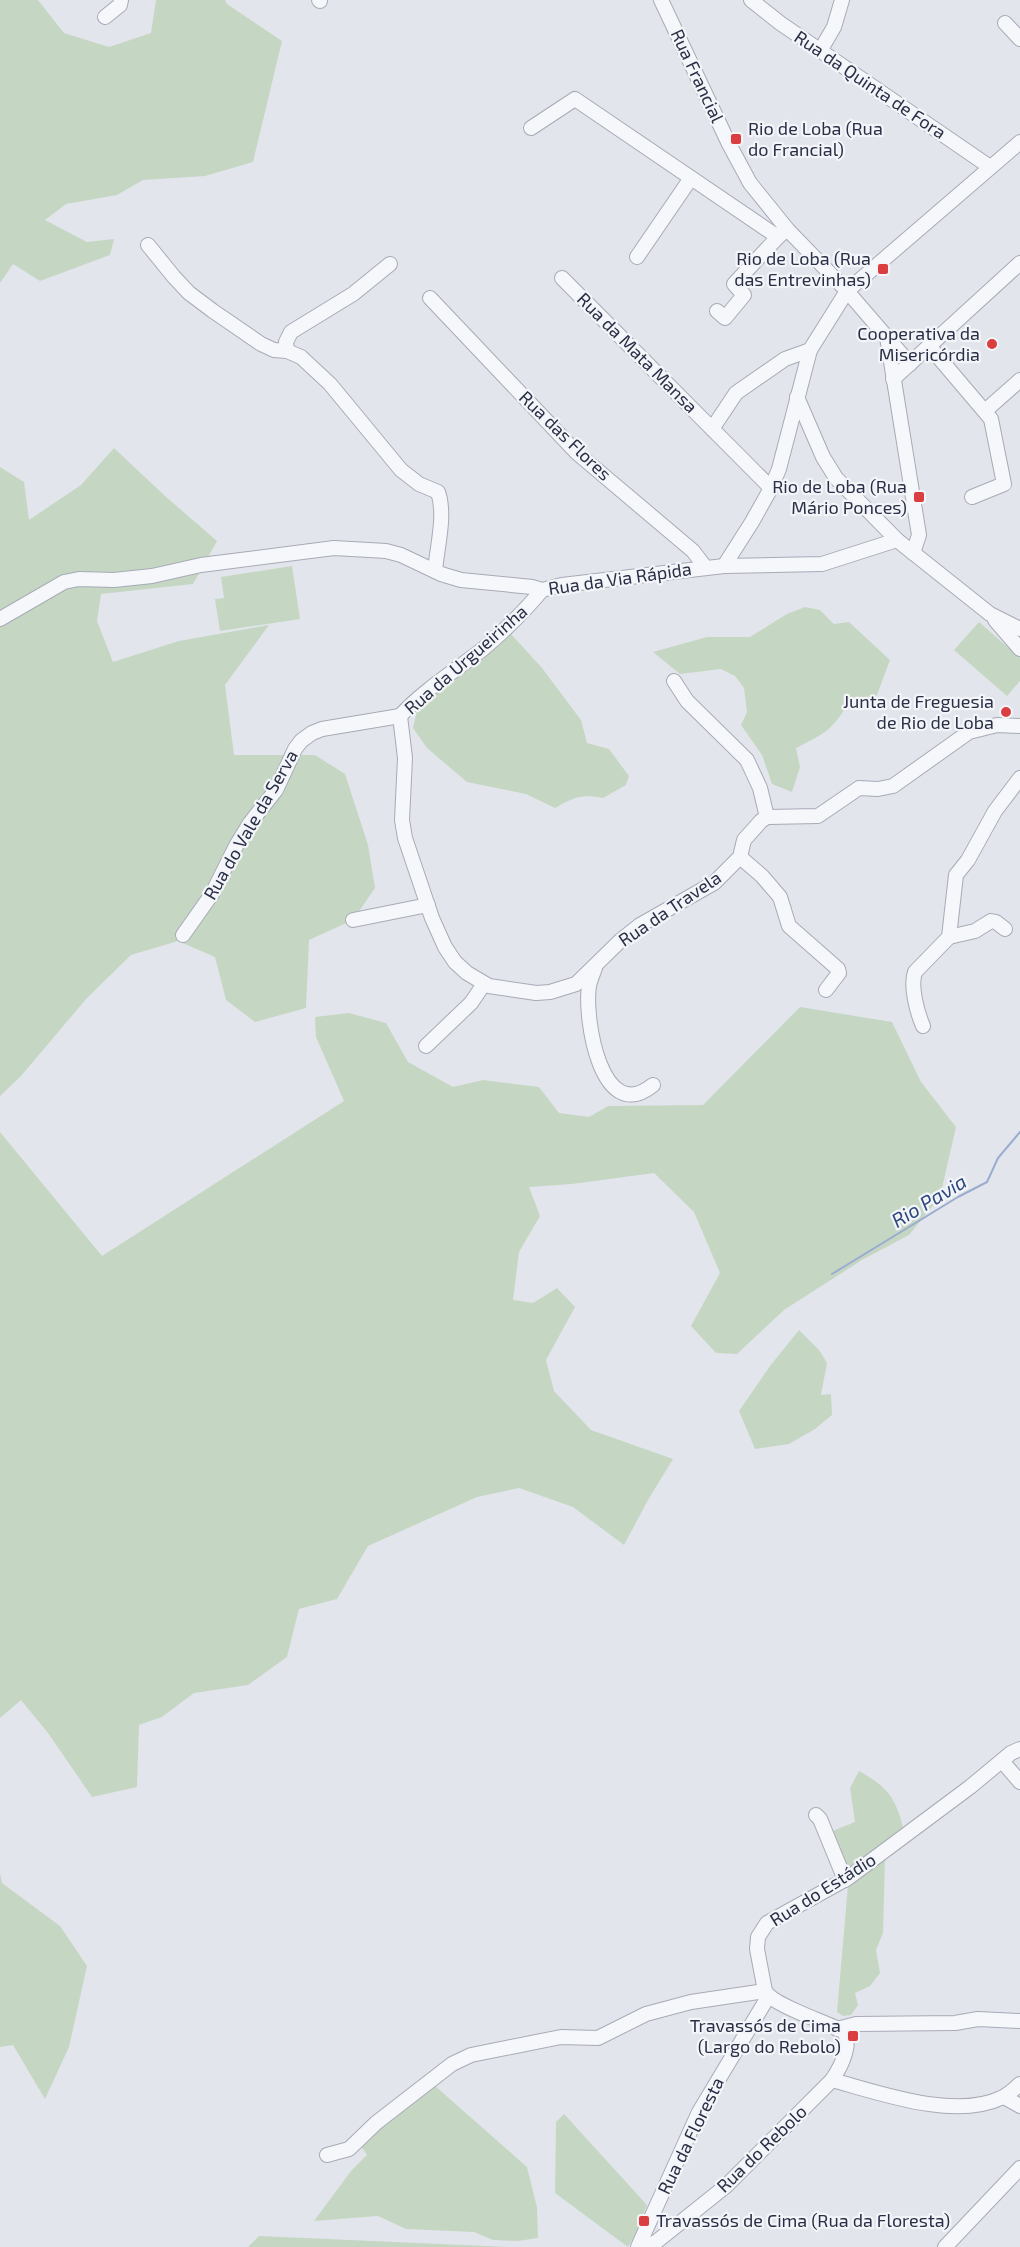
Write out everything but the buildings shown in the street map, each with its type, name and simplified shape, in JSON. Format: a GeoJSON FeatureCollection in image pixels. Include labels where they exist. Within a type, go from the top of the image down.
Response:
{"type":"FeatureCollection","features":[{"type":"Feature","properties":{"kind":"street"},"geometry":{"type":"LineString","coordinates":[[105,17],[120,5],[122,0]]}},
{"type":"Feature","properties":{"kind":"street","name":"Rua Francial"},"geometry":{"type":"LineString","coordinates":[[661,0],[735,156],[782,233],[847,291],[910,364]]}},
{"type":"Feature","properties":{"kind":"street","name":"Rua da Quinta de Fora"},"geometry":{"type":"LineString","coordinates":[[751,0],[820,51],[990,167]]}},
{"type":"Feature","properties":{"kind":"street"},"geometry":{"type":"LineString","coordinates":[[820,51],[834,27],[842,0]]}},
{"type":"Feature","properties":{"kind":"street"},"geometry":{"type":"LineString","coordinates":[[1005,23],[1020,39]]}},
{"type":"Feature","properties":{"kind":"street"},"geometry":{"type":"LineString","coordinates":[[531,128],[575,99],[691,178],[782,233],[734,284],[744,295],[725,318],[717,311]]}},
{"type":"Feature","properties":{"kind":"street"},"geometry":{"type":"LineString","coordinates":[[724,566],[771,488],[779,469],[810,350],[847,291],[1020,142]]}},
{"type":"Feature","properties":{"kind":"street"},"geometry":{"type":"LineString","coordinates":[[637,257],[691,178]]}},
{"type":"Feature","properties":{"kind":"street"},"geometry":{"type":"LineString","coordinates":[[148,245],[189,293],[261,344],[301,357],[330,384],[407,475],[419,484],[438,492],[440,522],[435,571]]}},
{"type":"Feature","properties":{"kind":"street"},"geometry":{"type":"LineString","coordinates":[[893,379],[1020,263]]}},
{"type":"Feature","properties":{"kind":"street"},"geometry":{"type":"LineString","coordinates":[[286,351],[286,342],[291,332],[353,294],[390,264]]}},
{"type":"Feature","properties":{"kind":"street","name":"Rua da Mata Mansa"},"geometry":{"type":"LineString","coordinates":[[562,278],[771,488]]}},
{"type":"Feature","properties":{"kind":"street","name":"Rua das Flores"},"geometry":{"type":"LineString","coordinates":[[430,298],[577,453],[693,550],[706,567]]}},
{"type":"Feature","properties":{"kind":"street"},"geometry":{"type":"LineString","coordinates":[[886,337],[919,535],[914,553]]}},
{"type":"Feature","properties":{"kind":"street"},"geometry":{"type":"LineString","coordinates":[[929,346],[991,419],[1004,484],[972,497]]}},
{"type":"Feature","properties":{"kind":"street","name":"Rua da Mata Mansa"},"geometry":{"type":"LineString","coordinates":[[712,429],[736,393],[785,359],[810,350]]}},
{"type":"Feature","properties":{"kind":"street"},"geometry":{"type":"LineString","coordinates":[[984,411],[1020,380]]}},
{"type":"Feature","properties":{"kind":"street"},"geometry":{"type":"LineString","coordinates":[[797,397],[822,457],[836,478],[897,540],[1016,633],[1020,649]]}},
{"type":"Feature","properties":{"kind":"street","name":"Rua da Via Rápida"},"geometry":{"type":"LineString","coordinates":[[0,619],[64,582],[79,579],[114,580],[152,576],[201,565],[309,550],[334,548],[386,551],[461,580],[532,586],[542,590],[562,585],[706,567],[822,564],[897,540]]}},
{"type":"Feature","properties":{"kind":"street","name":"Rua da Urgueirinha"},"geometry":{"type":"LineString","coordinates":[[542,590],[528,608],[484,648],[412,703],[400,716],[405,758],[402,820],[405,838],[438,933],[455,962],[467,973],[484,984],[522,991],[550,992],[576,984],[595,966]]}},
{"type":"Feature","properties":{"kind":"street"},"geometry":{"type":"LineString","coordinates":[[674,681],[687,701],[747,760],[760,788],[767,817],[818,816],[859,788],[878,789],[893,786],[969,732],[996,725],[1020,726]]}},
{"type":"Feature","properties":{"kind":"street","name":"Rua do Vale da Serva"},"geometry":{"type":"LineString","coordinates":[[183,934],[212,894],[250,823],[276,790],[301,741],[322,729],[400,716]]}},
{"type":"Feature","properties":{"kind":"street"},"geometry":{"type":"LineString","coordinates":[[949,938],[956,875],[968,860],[995,812],[1020,778]]}},
{"type":"Feature","properties":{"kind":"street","name":"Rua da Travela"},"geometry":{"type":"LineString","coordinates":[[595,966],[640,925],[714,883],[740,857],[744,840],[767,817]]}},
{"type":"Feature","properties":{"kind":"street"},"geometry":{"type":"LineString","coordinates":[[740,857],[762,876],[780,897],[789,926],[838,969],[838,975],[826,990]]}},
{"type":"Feature","properties":{"kind":"street"},"geometry":{"type":"LineString","coordinates":[[352,920],[428,905]]}},
{"type":"Feature","properties":{"kind":"street"},"geometry":{"type":"LineString","coordinates":[[923,1026],[918,1014],[913,978],[915,972],[949,938],[975,931],[991,921],[1005,929]]}},
{"type":"Feature","properties":{"kind":"street"},"geometry":{"type":"LineString","coordinates":[[595,966],[589,987],[589,1010],[596,1051],[607,1079],[612,1088],[623,1094],[641,1092],[653,1085]]}},
{"type":"Feature","properties":{"kind":"street"},"geometry":{"type":"LineString","coordinates":[[426,1046],[471,1003],[484,984]]}},
{"type":"Feature","properties":{"kind":"street","name":"Rua do Estádio"},"geometry":{"type":"LineString","coordinates":[[766,1994],[757,1949],[758,1937],[767,1923],[845,1880],[970,1787],[1011,1753],[1020,1749]]}},
{"type":"Feature","properties":{"kind":"street"},"geometry":{"type":"LineString","coordinates":[[1002,1761],[1020,1782]]}},
{"type":"Feature","properties":{"kind":"street"},"geometry":{"type":"LineString","coordinates":[[816,1815],[820,1819],[845,1880]]}},
{"type":"Feature","properties":{"kind":"street"},"geometry":{"type":"LineString","coordinates":[[327,2155],[349,2149],[376,2122],[452,2064],[471,2055],[561,2037],[598,2038],[646,2014],[691,2002],[766,1994],[844,2032],[847,2038],[843,2060],[832,2080],[880,2093],[950,2106],[972,2106],[1004,2097],[1020,2084]]}},
{"type":"Feature","properties":{"kind":"street","name":"Rua da Floresta"},"geometry":{"type":"LineString","coordinates":[[648,2240],[699,2112],[766,1994]]}},
{"type":"Feature","properties":{"kind":"street"},"geometry":{"type":"LineString","coordinates":[[837,2029],[856,2024],[955,2023],[978,2019],[1020,2021]]}},
{"type":"Feature","properties":{"kind":"street","name":"Rua do Rebolo"},"geometry":{"type":"LineString","coordinates":[[648,2240],[726,2186],[832,2080]]}},
{"type":"Feature","properties":{"kind":"street"},"geometry":{"type":"LineString","coordinates":[[1004,2097],[1020,2106]]}},
{"type":"Feature","properties":{"kind":"street"},"geometry":{"type":"LineString","coordinates":[[945,2247],[1020,2168]]}},
{"type":"Feature","properties":{"kind":"green space"},"geometry":{"type":"Polygon","coordinates":[[[0,0],[38,0],[64,33],[109,47],[151,33],[156,0],[225,0],[227,4],[282,41],[253,162],[205,176],[143,180],[117,195],[66,204],[45,220],[87,242],[114,239],[110,255],[40,281],[13,264],[0,283],[0,0]]]}},
{"type":"Feature","properties":{"kind":"green space"},"geometry":{"type":"Polygon","coordinates":[[[114,448],[217,541],[193,584],[101,594],[97,621],[113,662],[179,641],[269,625],[225,685],[234,755],[315,755],[345,774],[368,845],[375,888],[353,920],[309,940],[306,1008],[255,1022],[226,1000],[215,957],[178,941],[131,955],[87,998],[21,1076],[0,1096],[0,467],[24,482],[29,520],[81,485],[114,448]]]}},
{"type":"Feature","properties":{"kind":"green space"},"geometry":{"type":"Polygon","coordinates":[[[292,566],[300,619],[220,631],[215,599],[224,598],[221,577],[292,566]]]}},
{"type":"Feature","properties":{"kind":"green space"},"geometry":{"type":"Polygon","coordinates":[[[805,607],[820,610],[834,624],[849,622],[890,660],[877,695],[867,705],[851,699],[828,729],[796,748],[800,767],[792,792],[772,784],[762,755],[741,725],[747,712],[744,688],[735,676],[721,669],[680,674],[653,652],[707,637],[750,637],[787,614],[805,607]]]}},
{"type":"Feature","properties":{"kind":"green space"},"geometry":{"type":"Polygon","coordinates":[[[979,622],[1020,658],[1020,681],[1007,696],[954,650],[979,622]]]}},
{"type":"Feature","properties":{"kind":"green space"},"geometry":{"type":"Polygon","coordinates":[[[511,634],[542,668],[581,720],[587,743],[609,749],[629,776],[626,785],[603,798],[578,797],[555,808],[526,794],[467,782],[427,748],[413,728],[417,710],[444,687],[479,663],[511,634]]]}},
{"type":"Feature","properties":{"kind":"green space"},"geometry":{"type":"Polygon","coordinates":[[[800,1007],[892,1022],[921,1082],[956,1127],[940,1197],[909,1235],[862,1260],[784,1310],[737,1354],[716,1353],[691,1326],[720,1273],[694,1212],[654,1173],[572,1184],[529,1187],[540,1216],[519,1252],[513,1300],[533,1303],[557,1288],[575,1307],[546,1360],[554,1391],[591,1430],[673,1459],[624,1545],[573,1507],[519,1488],[477,1497],[368,1546],[337,1599],[299,1609],[287,1657],[248,1685],[194,1693],[162,1717],[139,1725],[137,1787],[92,1797],[48,1733],[21,1700],[0,1718],[0,1132],[102,1256],[344,1101],[316,1037],[315,1017],[349,1013],[386,1023],[408,1062],[453,1087],[483,1080],[539,1087],[559,1113],[589,1117],[608,1106],[703,1105],[800,1007]]]}},
{"type":"Feature","properties":{"kind":"green space"},"geometry":{"type":"Polygon","coordinates":[[[799,1330],[819,1350],[827,1363],[821,1395],[831,1394],[832,1415],[815,1429],[789,1444],[755,1449],[739,1411],[770,1366],[799,1330]]]}},
{"type":"Feature","properties":{"kind":"green space"},"geometry":{"type":"Polygon","coordinates":[[[859,1771],[877,1782],[888,1793],[897,1807],[903,1827],[846,1872],[830,1832],[855,1822],[850,1788],[859,1771]]]}},
{"type":"Feature","properties":{"kind":"green space"},"geometry":{"type":"Polygon","coordinates":[[[885,1858],[883,1933],[876,1950],[880,1973],[870,1986],[855,1993],[858,2005],[851,2015],[843,2016],[837,2012],[848,1885],[885,1858]]]}},
{"type":"Feature","properties":{"kind":"green space"},"geometry":{"type":"Polygon","coordinates":[[[0,1873],[2,1883],[60,1926],[87,1966],[69,2047],[45,2099],[13,2045],[0,2047],[0,1873]]]}},
{"type":"Feature","properties":{"kind":"green space"},"geometry":{"type":"Polygon","coordinates":[[[434,2085],[527,2167],[537,2207],[538,2238],[518,2241],[493,2240],[474,2232],[406,2229],[378,2216],[314,2221],[351,2171],[367,2155],[360,2145],[364,2140],[434,2085]]]}},
{"type":"Feature","properties":{"kind":"green space"},"geometry":{"type":"Polygon","coordinates":[[[564,2114],[647,2205],[638,2230],[628,2247],[555,2193],[556,2122],[564,2114]]]}},
{"type":"Feature","properties":{"kind":"green space"},"geometry":{"type":"Polygon","coordinates":[[[259,2236],[508,2247],[248,2247],[259,2236]]]}},
{"type":"Feature","properties":{"kind":"waterway","name":"Rio Pavia"},"geometry":{"type":"LineString","coordinates":[[832,1274],[958,1197],[987,1182],[998,1158],[1020,1132]]}},
{"type":"Feature","properties":{"kind":"place","name":"Rio de Loba (Rua do Francial)"},"geometry":{"type":"Point","coordinates":[736,139]}},
{"type":"Feature","properties":{"kind":"place","name":"Rio de Loba (Rua das Entrevinhas)"},"geometry":{"type":"Point","coordinates":[883,269]}},
{"type":"Feature","properties":{"kind":"place","name":"Cooperativa da Misericórdia"},"geometry":{"type":"Point","coordinates":[992,344]}},
{"type":"Feature","properties":{"kind":"place","name":"Rio de Loba (Rua Mário Ponces)"},"geometry":{"type":"Point","coordinates":[919,497]}},
{"type":"Feature","properties":{"kind":"place","name":"Junta de Freguesia de Rio de Loba"},"geometry":{"type":"Point","coordinates":[1006,712]}},
{"type":"Feature","properties":{"kind":"place","name":"Travassós de Cima (Largo do Rebolo)"},"geometry":{"type":"Point","coordinates":[853,2036]}},
{"type":"Feature","properties":{"kind":"place","name":"Travassós de Cima (Rua da Floresta)"},"geometry":{"type":"Point","coordinates":[644,2221]}}]}
